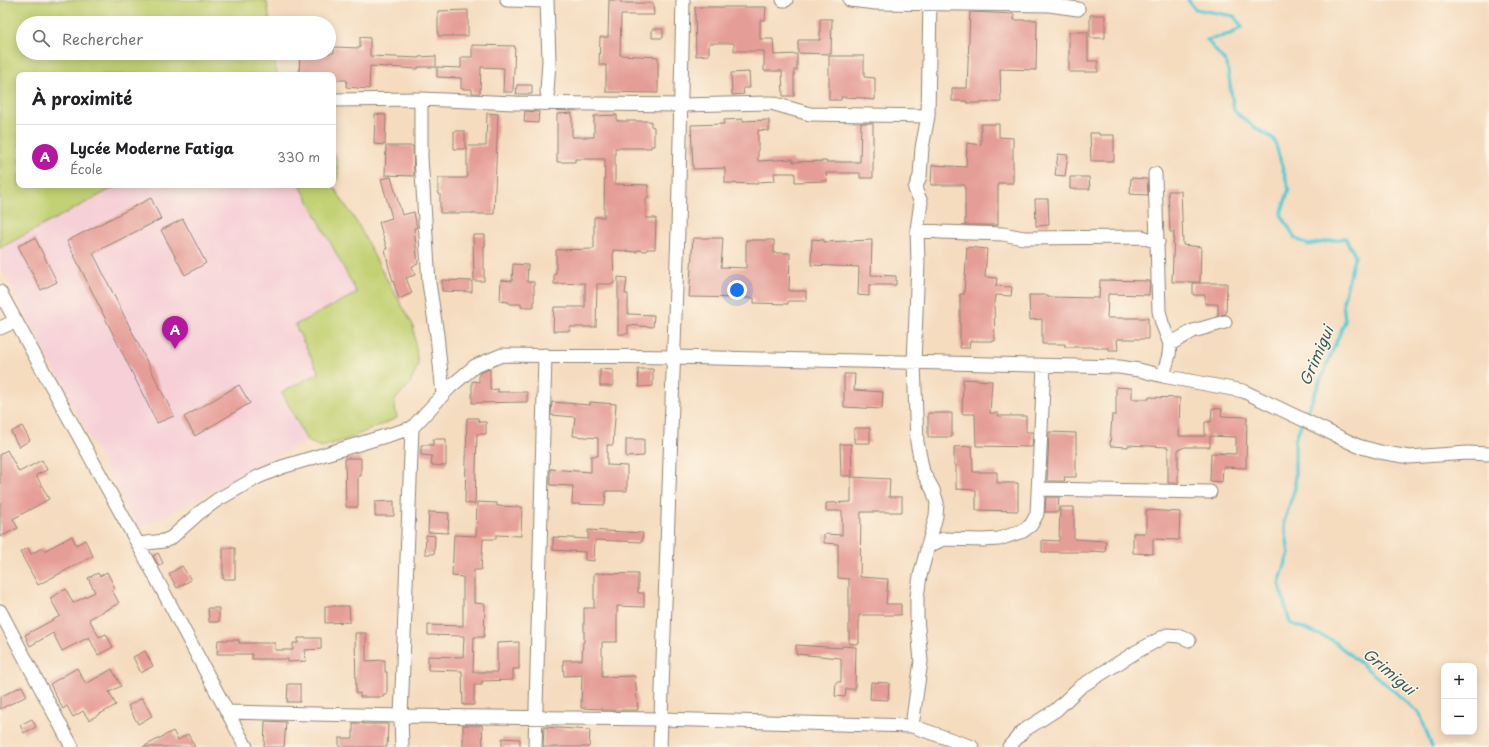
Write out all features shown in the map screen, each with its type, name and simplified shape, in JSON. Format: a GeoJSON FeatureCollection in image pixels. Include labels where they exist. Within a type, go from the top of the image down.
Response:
{"type":"FeatureCollection","features":[{"type":"Feature","properties":{"kind":"street"},"geometry":{"type":"LineString","coordinates":[[507,0],[547,0],[549,61],[547,92],[550,103]]}},
{"type":"Feature","properties":{"kind":"street"},"geometry":{"type":"LineString","coordinates":[[660,747],[674,357],[683,0]]}},
{"type":"Feature","properties":{"kind":"street"},"geometry":{"type":"LineString","coordinates":[[850,0],[876,3],[930,1],[1050,5],[1078,8]]}},
{"type":"Feature","properties":{"kind":"street"},"geometry":{"type":"LineString","coordinates":[[912,726],[921,661],[917,617],[917,597],[926,547],[936,516],[937,503],[933,490],[923,472],[917,442],[914,363],[918,263],[917,230],[921,202],[915,189],[920,176],[922,148],[928,116],[930,1]]}},
{"type":"Feature","properties":{"kind":"street"},"geometry":{"type":"LineString","coordinates":[[336,100],[421,99],[681,105],[771,103],[810,114],[928,116]]}},
{"type":"Feature","properties":{"kind":"street"},"geometry":{"type":"LineString","coordinates":[[421,99],[421,157],[429,283],[437,335],[443,394]]}},
{"type":"Feature","properties":{"kind":"street"},"geometry":{"type":"LineString","coordinates":[[1155,174],[1159,311],[1170,344],[1169,355],[1162,376]]}},
{"type":"Feature","properties":{"kind":"street"},"geometry":{"type":"LineString","coordinates":[[917,230],[949,233],[1003,234],[1024,238],[1142,236],[1158,242]]}},
{"type":"Feature","properties":{"kind":"street"},"geometry":{"type":"LineString","coordinates":[[0,292],[138,544],[246,747]]}},
{"type":"Feature","properties":{"kind":"street"},"geometry":{"type":"LineString","coordinates":[[0,328],[16,321]]}},
{"type":"Feature","properties":{"kind":"street"},"geometry":{"type":"LineString","coordinates":[[1170,344],[1193,331],[1225,322]]}},
{"type":"Feature","properties":{"kind":"street"},"geometry":{"type":"LineString","coordinates":[[138,544],[164,541],[170,538],[205,509],[240,487],[282,467],[412,428],[450,386],[475,366],[502,355],[674,357],[1119,367],[1243,391],[1358,446],[1380,452],[1409,457],[1468,453],[1489,454]]}},
{"type":"Feature","properties":{"kind":"street"},"geometry":{"type":"LineString","coordinates":[[535,747],[545,355]]}},
{"type":"Feature","properties":{"kind":"street"},"geometry":{"type":"LineString","coordinates":[[926,547],[943,539],[999,539],[1023,531],[1031,525],[1037,514],[1044,366]]}},
{"type":"Feature","properties":{"kind":"street"},"geometry":{"type":"LineString","coordinates":[[402,747],[401,716],[412,428]]}},
{"type":"Feature","properties":{"kind":"street"},"geometry":{"type":"LineString","coordinates":[[1039,489],[1210,492]]}},
{"type":"Feature","properties":{"kind":"street"},"geometry":{"type":"LineString","coordinates":[[0,611],[72,747]]}},
{"type":"Feature","properties":{"kind":"street"},"geometry":{"type":"LineString","coordinates":[[1010,747],[1023,731],[1056,710],[1080,687],[1136,652],[1168,635],[1180,636],[1189,640]]}},
{"type":"Feature","properties":{"kind":"street"},"geometry":{"type":"LineString","coordinates":[[228,712],[660,719],[912,726],[972,747]]}},
{"type":"Feature","properties":{"kind":"shaded area"},"geometry":{"type":"Polygon","coordinates":[[[113,188],[302,188],[357,293],[319,373],[282,393],[307,441],[138,530],[0,266],[0,248],[113,188]]]}},
{"type":"Feature","properties":{"kind":"green space"},"geometry":{"type":"Polygon","coordinates":[[[0,0],[262,0],[267,2],[269,16],[16,16],[16,60],[275,60],[276,72],[16,72],[16,188],[113,188],[0,248],[0,0]]]}},
{"type":"Feature","properties":{"kind":"green space"},"geometry":{"type":"Polygon","coordinates":[[[336,156],[339,178],[336,182],[336,156]]]}},
{"type":"Feature","properties":{"kind":"green space"},"geometry":{"type":"Polygon","coordinates":[[[302,188],[334,188],[359,226],[382,271],[413,325],[418,365],[410,384],[394,401],[397,418],[348,439],[321,447],[307,441],[282,392],[319,373],[295,325],[357,293],[302,188]]]}},
{"type":"Feature","properties":{"kind":"building"},"geometry":{"type":"Polygon","coordinates":[[[609,0],[621,0],[621,3],[653,3],[654,15],[621,15],[620,55],[658,57],[658,93],[606,92],[606,65],[599,65],[600,37],[608,37],[609,0]]]}},
{"type":"Feature","properties":{"kind":"building"},"geometry":{"type":"Polygon","coordinates":[[[695,7],[766,7],[765,20],[760,20],[760,39],[773,39],[774,55],[797,54],[797,70],[794,70],[794,96],[783,96],[782,71],[764,71],[764,51],[734,51],[734,43],[709,43],[709,55],[696,56],[695,7]]]}},
{"type":"Feature","properties":{"kind":"building"},"geometry":{"type":"Polygon","coordinates":[[[468,10],[468,36],[438,36],[438,11],[468,10]]]}},
{"type":"Feature","properties":{"kind":"building"},"geometry":{"type":"Polygon","coordinates":[[[970,12],[1014,14],[1014,20],[1037,20],[1036,70],[1000,69],[1001,102],[967,103],[967,101],[952,101],[952,88],[967,88],[970,12]]]}},
{"type":"Feature","properties":{"kind":"building"},"geometry":{"type":"Polygon","coordinates":[[[1090,15],[1105,15],[1105,38],[1090,38],[1090,15]]]}},
{"type":"Feature","properties":{"kind":"building"},"geometry":{"type":"Polygon","coordinates":[[[820,19],[832,19],[831,54],[798,53],[798,40],[820,40],[820,19]]]}},
{"type":"Feature","properties":{"kind":"building"},"geometry":{"type":"Polygon","coordinates":[[[652,29],[663,29],[663,38],[652,38],[652,29]]]}},
{"type":"Feature","properties":{"kind":"building"},"geometry":{"type":"Polygon","coordinates":[[[1069,32],[1088,32],[1088,61],[1098,61],[1098,72],[1069,72],[1069,32]]]}},
{"type":"Feature","properties":{"kind":"building"},"geometry":{"type":"Polygon","coordinates":[[[360,37],[370,38],[370,56],[419,58],[436,56],[436,67],[418,67],[418,69],[370,66],[369,89],[346,87],[347,80],[336,80],[336,72],[299,72],[300,60],[336,60],[336,47],[360,48],[360,37]]]}},
{"type":"Feature","properties":{"kind":"building"},"geometry":{"type":"Polygon","coordinates":[[[472,45],[515,46],[513,92],[503,92],[504,68],[481,67],[480,93],[472,93],[472,89],[461,89],[461,78],[437,77],[437,67],[461,68],[461,57],[472,57],[472,45]]]}},
{"type":"Feature","properties":{"kind":"building"},"geometry":{"type":"Polygon","coordinates":[[[829,56],[864,56],[864,77],[875,78],[875,100],[841,97],[841,100],[829,100],[829,56]]]}},
{"type":"Feature","properties":{"kind":"building"},"geometry":{"type":"Polygon","coordinates":[[[749,72],[750,88],[743,88],[744,94],[732,95],[731,73],[749,72]]]}},
{"type":"Feature","properties":{"kind":"building"},"geometry":{"type":"Polygon","coordinates":[[[517,85],[532,85],[532,94],[516,94],[517,85]]]}},
{"type":"Feature","properties":{"kind":"building"},"geometry":{"type":"Polygon","coordinates":[[[525,111],[539,112],[538,123],[524,122],[525,111]]]}},
{"type":"Feature","properties":{"kind":"building"},"geometry":{"type":"Polygon","coordinates":[[[487,113],[498,114],[494,214],[440,213],[438,178],[467,178],[467,146],[486,146],[487,113]]]}},
{"type":"Feature","properties":{"kind":"building"},"geometry":{"type":"Polygon","coordinates":[[[572,113],[572,137],[594,137],[594,116],[617,115],[617,121],[651,121],[651,126],[654,127],[654,146],[651,146],[651,148],[615,148],[615,184],[648,185],[648,198],[646,198],[646,218],[656,218],[655,249],[647,249],[646,251],[637,250],[637,252],[613,250],[614,284],[597,284],[596,327],[570,327],[570,331],[553,331],[554,307],[585,307],[585,283],[554,284],[554,274],[556,274],[556,250],[594,249],[594,217],[604,217],[605,159],[575,159],[575,162],[557,162],[557,114],[572,113]]]}},
{"type":"Feature","properties":{"kind":"building"},"geometry":{"type":"Polygon","coordinates":[[[375,114],[386,115],[385,145],[374,144],[375,114]]]}},
{"type":"Feature","properties":{"kind":"building"},"geometry":{"type":"Polygon","coordinates":[[[743,119],[743,121],[769,120],[769,131],[758,130],[758,161],[793,159],[793,162],[860,162],[861,123],[873,123],[873,178],[860,178],[860,173],[826,173],[827,181],[795,182],[795,173],[774,173],[775,181],[758,182],[758,184],[725,183],[725,168],[693,169],[691,125],[724,124],[724,120],[743,119]]]}},
{"type":"Feature","properties":{"kind":"building"},"geometry":{"type":"Polygon","coordinates":[[[981,124],[999,124],[999,137],[1013,138],[1013,183],[998,183],[998,225],[965,225],[965,185],[931,185],[932,165],[966,167],[967,143],[981,145],[981,124]]]}},
{"type":"Feature","properties":{"kind":"building"},"geometry":{"type":"Polygon","coordinates":[[[454,131],[465,131],[465,149],[454,149],[454,131]]]}},
{"type":"Feature","properties":{"kind":"building"},"geometry":{"type":"Polygon","coordinates":[[[1090,133],[1099,133],[1099,135],[1114,135],[1114,161],[1091,161],[1090,133]]]}},
{"type":"Feature","properties":{"kind":"building"},"geometry":{"type":"Polygon","coordinates":[[[386,146],[413,146],[414,176],[385,175],[386,146]]]}},
{"type":"Feature","properties":{"kind":"building"},"geometry":{"type":"Polygon","coordinates":[[[1058,154],[1068,155],[1065,176],[1055,175],[1058,154]]]}},
{"type":"Feature","properties":{"kind":"building"},"geometry":{"type":"Polygon","coordinates":[[[391,177],[402,215],[414,212],[417,228],[414,228],[418,264],[412,266],[415,275],[406,278],[412,293],[399,299],[389,268],[385,249],[387,249],[379,222],[392,218],[381,179],[391,177]]]}},
{"type":"Feature","properties":{"kind":"building"},"geometry":{"type":"Polygon","coordinates":[[[1070,177],[1089,177],[1090,189],[1070,189],[1070,177]]]}},
{"type":"Feature","properties":{"kind":"building"},"geometry":{"type":"Polygon","coordinates":[[[1131,178],[1147,179],[1148,195],[1130,194],[1131,178]]]}},
{"type":"Feature","properties":{"kind":"building"},"geometry":{"type":"Polygon","coordinates":[[[1168,191],[1181,191],[1183,245],[1201,247],[1200,282],[1172,282],[1174,232],[1170,232],[1168,191]]]}},
{"type":"Feature","properties":{"kind":"building"},"geometry":{"type":"Polygon","coordinates":[[[151,198],[161,219],[93,253],[174,416],[157,423],[67,241],[151,198]]]}},
{"type":"Feature","properties":{"kind":"building"},"geometry":{"type":"Polygon","coordinates":[[[1035,199],[1048,199],[1049,225],[1036,226],[1035,199]]]}},
{"type":"Feature","properties":{"kind":"building"},"geometry":{"type":"Polygon","coordinates":[[[183,219],[206,263],[185,275],[161,230],[183,219]]]}},
{"type":"Feature","properties":{"kind":"building"},"geometry":{"type":"Polygon","coordinates":[[[473,235],[485,235],[484,281],[474,281],[473,235]]]}},
{"type":"Feature","properties":{"kind":"building"},"geometry":{"type":"Polygon","coordinates":[[[35,238],[57,282],[41,290],[18,246],[35,238]]]}},
{"type":"Feature","properties":{"kind":"building"},"geometry":{"type":"Polygon","coordinates":[[[693,238],[723,238],[721,267],[746,268],[746,240],[774,240],[774,253],[790,253],[789,291],[806,291],[806,301],[788,301],[788,304],[754,303],[754,298],[689,297],[693,238]]]}},
{"type":"Feature","properties":{"kind":"building"},"geometry":{"type":"Polygon","coordinates":[[[812,239],[824,240],[824,242],[872,240],[871,275],[896,276],[896,285],[869,285],[869,296],[858,295],[859,267],[811,265],[812,239]]]}},
{"type":"Feature","properties":{"kind":"building"},"geometry":{"type":"Polygon","coordinates":[[[967,247],[987,249],[985,277],[997,278],[996,286],[1012,287],[1011,296],[996,295],[994,303],[995,341],[970,341],[969,348],[960,348],[960,294],[964,294],[967,247]]]}},
{"type":"Feature","properties":{"kind":"building"},"geometry":{"type":"Polygon","coordinates":[[[513,264],[528,265],[527,282],[534,282],[534,307],[521,307],[521,304],[509,304],[509,302],[500,301],[501,280],[512,281],[513,264]]]}},
{"type":"Feature","properties":{"kind":"building"},"geometry":{"type":"Polygon","coordinates":[[[618,277],[627,278],[625,294],[628,294],[628,314],[654,315],[653,327],[628,325],[628,334],[618,334],[618,277]]]}},
{"type":"Feature","properties":{"kind":"building"},"geometry":{"type":"Polygon","coordinates":[[[442,280],[472,281],[472,292],[442,291],[442,280]]]}},
{"type":"Feature","properties":{"kind":"building"},"geometry":{"type":"Polygon","coordinates":[[[1100,280],[1150,281],[1149,295],[1108,294],[1107,318],[1148,318],[1148,339],[1117,339],[1118,350],[1109,350],[1109,348],[1098,347],[1065,347],[1065,344],[1042,344],[1042,319],[1030,320],[1029,295],[1099,298],[1100,280]]]}},
{"type":"Feature","properties":{"kind":"building"},"geometry":{"type":"Polygon","coordinates":[[[1193,283],[1227,283],[1226,314],[1218,316],[1218,304],[1205,304],[1205,295],[1193,295],[1193,283]]]}},
{"type":"Feature","properties":{"kind":"building"},"geometry":{"type":"Polygon","coordinates":[[[490,369],[490,390],[498,389],[498,392],[527,392],[527,402],[472,403],[472,381],[479,382],[479,373],[490,369]]]}},
{"type":"Feature","properties":{"kind":"building"},"geometry":{"type":"Polygon","coordinates":[[[600,369],[613,370],[613,386],[600,386],[600,369]]]}},
{"type":"Feature","properties":{"kind":"building"},"geometry":{"type":"Polygon","coordinates":[[[638,369],[653,369],[653,386],[639,387],[638,369]]]}},
{"type":"Feature","properties":{"kind":"building"},"geometry":{"type":"Polygon","coordinates":[[[844,374],[855,374],[854,390],[883,392],[882,409],[844,407],[844,374]]]}},
{"type":"Feature","properties":{"kind":"building"},"geometry":{"type":"Polygon","coordinates":[[[963,379],[992,381],[990,413],[998,413],[998,416],[1026,416],[1026,432],[1033,432],[1032,447],[976,446],[975,414],[962,414],[963,379]]]}},
{"type":"Feature","properties":{"kind":"building"},"geometry":{"type":"Polygon","coordinates":[[[239,385],[250,403],[195,436],[184,417],[239,385]]]}},
{"type":"Feature","properties":{"kind":"building"},"geometry":{"type":"Polygon","coordinates":[[[1116,387],[1132,388],[1132,399],[1149,399],[1149,397],[1180,398],[1179,436],[1205,436],[1205,422],[1211,422],[1212,408],[1222,409],[1221,416],[1247,417],[1246,468],[1223,467],[1222,482],[1210,481],[1211,453],[1236,454],[1236,437],[1210,436],[1210,447],[1185,447],[1178,450],[1178,483],[1168,483],[1168,447],[1128,445],[1128,447],[1110,446],[1112,415],[1116,415],[1116,387]]]}},
{"type":"Feature","properties":{"kind":"building"},"geometry":{"type":"Polygon","coordinates":[[[552,402],[590,405],[590,402],[616,404],[613,445],[607,445],[607,465],[627,466],[627,491],[606,491],[605,505],[572,504],[573,486],[550,485],[550,469],[591,472],[591,456],[598,456],[598,438],[573,436],[575,417],[551,415],[552,402]]]}},
{"type":"Feature","properties":{"kind":"building"},"geometry":{"type":"Polygon","coordinates":[[[928,413],[952,413],[952,437],[928,437],[928,413]]]}},
{"type":"Feature","properties":{"kind":"building"},"geometry":{"type":"Polygon","coordinates":[[[467,418],[478,418],[479,422],[486,422],[486,434],[477,434],[475,504],[465,503],[467,418]]]}},
{"type":"Feature","properties":{"kind":"building"},"geometry":{"type":"Polygon","coordinates":[[[22,426],[30,440],[19,447],[11,432],[22,426]]]}},
{"type":"Feature","properties":{"kind":"building"},"geometry":{"type":"Polygon","coordinates":[[[854,428],[870,428],[870,443],[854,443],[854,428]]]}},
{"type":"Feature","properties":{"kind":"building"},"geometry":{"type":"Polygon","coordinates":[[[1049,432],[1076,433],[1076,477],[1064,477],[1065,481],[1047,481],[1049,432]]]}},
{"type":"Feature","properties":{"kind":"building"},"geometry":{"type":"Polygon","coordinates":[[[433,439],[446,439],[446,466],[431,465],[432,456],[421,455],[421,445],[433,445],[433,439]]]}},
{"type":"Feature","properties":{"kind":"building"},"geometry":{"type":"Polygon","coordinates":[[[626,439],[644,439],[644,456],[626,457],[626,439]]]}},
{"type":"Feature","properties":{"kind":"building"},"geometry":{"type":"Polygon","coordinates":[[[840,444],[851,444],[852,476],[841,476],[840,444]]]}},
{"type":"Feature","properties":{"kind":"building"},"geometry":{"type":"Polygon","coordinates":[[[972,446],[973,472],[997,472],[997,483],[1018,483],[1018,511],[976,510],[976,490],[956,489],[954,447],[972,446]]]}},
{"type":"Feature","properties":{"kind":"building"},"geometry":{"type":"Polygon","coordinates":[[[7,450],[19,472],[42,460],[47,470],[36,475],[49,499],[13,519],[18,528],[0,537],[0,454],[7,450]]]}},
{"type":"Feature","properties":{"kind":"building"},"geometry":{"type":"Polygon","coordinates":[[[345,458],[361,458],[361,476],[358,476],[358,507],[346,507],[345,458]]]}},
{"type":"Feature","properties":{"kind":"building"},"geometry":{"type":"Polygon","coordinates":[[[851,477],[890,479],[889,497],[902,497],[902,512],[861,512],[860,577],[888,579],[886,604],[901,604],[901,615],[859,615],[859,644],[849,644],[849,579],[838,578],[838,544],[824,543],[824,534],[842,535],[842,511],[826,511],[826,503],[851,502],[851,477]]]}},
{"type":"Feature","properties":{"kind":"building"},"geometry":{"type":"Polygon","coordinates":[[[1046,497],[1059,497],[1058,512],[1045,512],[1046,497]]]}},
{"type":"Feature","properties":{"kind":"building"},"geometry":{"type":"Polygon","coordinates":[[[394,501],[394,516],[375,516],[375,502],[394,501]]]}},
{"type":"Feature","properties":{"kind":"building"},"geometry":{"type":"Polygon","coordinates":[[[477,502],[497,503],[497,506],[522,507],[521,536],[496,535],[496,539],[483,539],[481,570],[474,570],[474,603],[485,604],[484,637],[474,637],[473,672],[497,672],[497,643],[519,642],[519,669],[513,669],[513,680],[482,681],[482,685],[474,685],[474,705],[463,705],[462,671],[428,670],[428,656],[463,657],[464,636],[428,635],[428,625],[463,626],[463,577],[452,576],[454,535],[476,536],[477,502]]]}},
{"type":"Feature","properties":{"kind":"building"},"geometry":{"type":"Polygon","coordinates":[[[1060,507],[1074,507],[1074,539],[1106,541],[1105,552],[1042,552],[1042,540],[1059,541],[1060,507]]]}},
{"type":"Feature","properties":{"kind":"building"},"geometry":{"type":"Polygon","coordinates":[[[1146,510],[1180,512],[1179,540],[1153,539],[1153,554],[1133,553],[1133,533],[1146,533],[1146,510]]]}},
{"type":"Feature","properties":{"kind":"building"},"geometry":{"type":"Polygon","coordinates":[[[429,512],[449,513],[448,533],[428,532],[429,512]]]}},
{"type":"Feature","properties":{"kind":"building"},"geometry":{"type":"Polygon","coordinates":[[[588,530],[643,533],[642,542],[595,540],[594,561],[585,560],[585,552],[553,550],[553,537],[588,539],[588,530]]]}},
{"type":"Feature","properties":{"kind":"building"},"geometry":{"type":"Polygon","coordinates":[[[426,535],[435,536],[434,554],[425,554],[426,535]]]}},
{"type":"Feature","properties":{"kind":"building"},"geometry":{"type":"Polygon","coordinates":[[[72,536],[76,545],[85,540],[93,556],[38,585],[20,552],[28,548],[31,554],[42,548],[44,551],[72,536]]]}},
{"type":"Feature","properties":{"kind":"building"},"geometry":{"type":"Polygon","coordinates":[[[223,548],[235,548],[235,579],[223,579],[223,548]]]}},
{"type":"Feature","properties":{"kind":"building"},"geometry":{"type":"Polygon","coordinates":[[[158,553],[163,563],[159,566],[153,556],[158,553]]]}},
{"type":"Feature","properties":{"kind":"building"},"geometry":{"type":"Polygon","coordinates":[[[182,566],[191,580],[177,588],[169,574],[182,566]]]}},
{"type":"Feature","properties":{"kind":"building"},"geometry":{"type":"Polygon","coordinates":[[[107,572],[115,588],[112,590],[119,603],[89,619],[99,637],[106,634],[113,647],[98,655],[89,637],[62,651],[53,633],[30,646],[25,635],[60,616],[50,598],[66,589],[73,603],[95,592],[88,578],[98,573],[100,576],[107,572]]]}},
{"type":"Feature","properties":{"kind":"building"},"geometry":{"type":"Polygon","coordinates":[[[594,573],[638,574],[638,593],[644,593],[644,607],[617,606],[617,642],[602,642],[602,677],[635,676],[638,710],[602,710],[581,708],[582,675],[564,676],[563,660],[582,660],[584,642],[584,608],[594,608],[594,573]]]}},
{"type":"Feature","properties":{"kind":"building"},"geometry":{"type":"Polygon","coordinates":[[[325,606],[349,606],[350,622],[325,623],[325,606]]]}},
{"type":"Feature","properties":{"kind":"building"},"geometry":{"type":"Polygon","coordinates":[[[208,608],[219,608],[219,622],[209,622],[208,608]]]}},
{"type":"Feature","properties":{"kind":"building"},"geometry":{"type":"Polygon","coordinates":[[[355,633],[366,633],[366,661],[385,660],[385,672],[387,672],[387,695],[383,695],[383,697],[360,697],[360,693],[356,694],[355,633]]]}},
{"type":"Feature","properties":{"kind":"building"},"geometry":{"type":"Polygon","coordinates":[[[298,638],[321,638],[321,649],[305,650],[306,661],[288,662],[288,659],[252,659],[252,654],[217,654],[218,640],[239,640],[239,643],[275,643],[275,650],[293,650],[293,643],[298,643],[298,638]]]}},
{"type":"Feature","properties":{"kind":"building"},"geometry":{"type":"Polygon","coordinates":[[[796,645],[842,648],[842,646],[856,647],[855,689],[846,689],[845,697],[835,696],[836,682],[841,682],[841,658],[796,654],[796,645]]]}},
{"type":"Feature","properties":{"kind":"building"},"geometry":{"type":"Polygon","coordinates":[[[145,651],[153,666],[141,673],[133,657],[145,651]]]}},
{"type":"Feature","properties":{"kind":"building"},"geometry":{"type":"Polygon","coordinates":[[[77,668],[86,684],[112,669],[121,686],[109,692],[116,705],[89,720],[83,711],[73,717],[67,706],[63,709],[50,684],[77,668]]]}},
{"type":"Feature","properties":{"kind":"building"},"geometry":{"type":"Polygon","coordinates":[[[871,682],[889,683],[888,700],[870,699],[871,682]]]}},
{"type":"Feature","properties":{"kind":"building"},"geometry":{"type":"Polygon","coordinates":[[[288,684],[300,684],[300,702],[287,702],[288,684]]]}},
{"type":"Feature","properties":{"kind":"building"},"geometry":{"type":"Polygon","coordinates":[[[22,686],[27,696],[0,709],[0,697],[22,686]]]}},
{"type":"Feature","properties":{"kind":"building"},"geometry":{"type":"Polygon","coordinates":[[[142,698],[152,716],[138,724],[128,706],[142,698]]]}},
{"type":"Feature","properties":{"kind":"building"},"geometry":{"type":"Polygon","coordinates":[[[32,719],[36,727],[24,733],[20,725],[32,719]]]}},
{"type":"Feature","properties":{"kind":"building"},"geometry":{"type":"Polygon","coordinates":[[[265,721],[286,722],[284,747],[264,747],[265,721]]]}},
{"type":"Feature","properties":{"kind":"building"},"geometry":{"type":"Polygon","coordinates":[[[353,723],[388,724],[387,747],[339,747],[339,738],[353,738],[353,723]]]}},
{"type":"Feature","properties":{"kind":"building"},"geometry":{"type":"Polygon","coordinates":[[[463,725],[482,725],[483,747],[463,747],[463,725]]]}},
{"type":"Feature","properties":{"kind":"building"},"geometry":{"type":"Polygon","coordinates":[[[544,727],[590,730],[589,747],[543,747],[544,727]]]}},
{"type":"Feature","properties":{"kind":"building"},"geometry":{"type":"Polygon","coordinates":[[[173,731],[178,740],[188,734],[195,747],[143,747],[173,731]]]}},
{"type":"Feature","properties":{"kind":"building"},"geometry":{"type":"Polygon","coordinates":[[[502,738],[520,739],[520,747],[502,747],[502,738]]]}},
{"type":"Feature","properties":{"kind":"waterway","name":"Grimigui"},"geometry":{"type":"LineString","coordinates":[[1188,0],[1195,9],[1234,16],[1242,27],[1230,34],[1207,40],[1227,64],[1234,111],[1254,127],[1274,139],[1289,189],[1281,214],[1295,238],[1308,245],[1345,238],[1355,255],[1343,302],[1345,321],[1305,417]]}},
{"type":"Feature","properties":{"kind":"waterway","name":"Grimigui"},"geometry":{"type":"LineString","coordinates":[[1302,422],[1295,440],[1295,488],[1284,522],[1289,553],[1279,583],[1290,623],[1332,640],[1394,691],[1420,714],[1432,747]]}},
{"type":"Feature","properties":{"kind":"place","name":"Lycée Moderne Fatiga"},"geometry":{"type":"Point","coordinates":[175,349]}}]}
